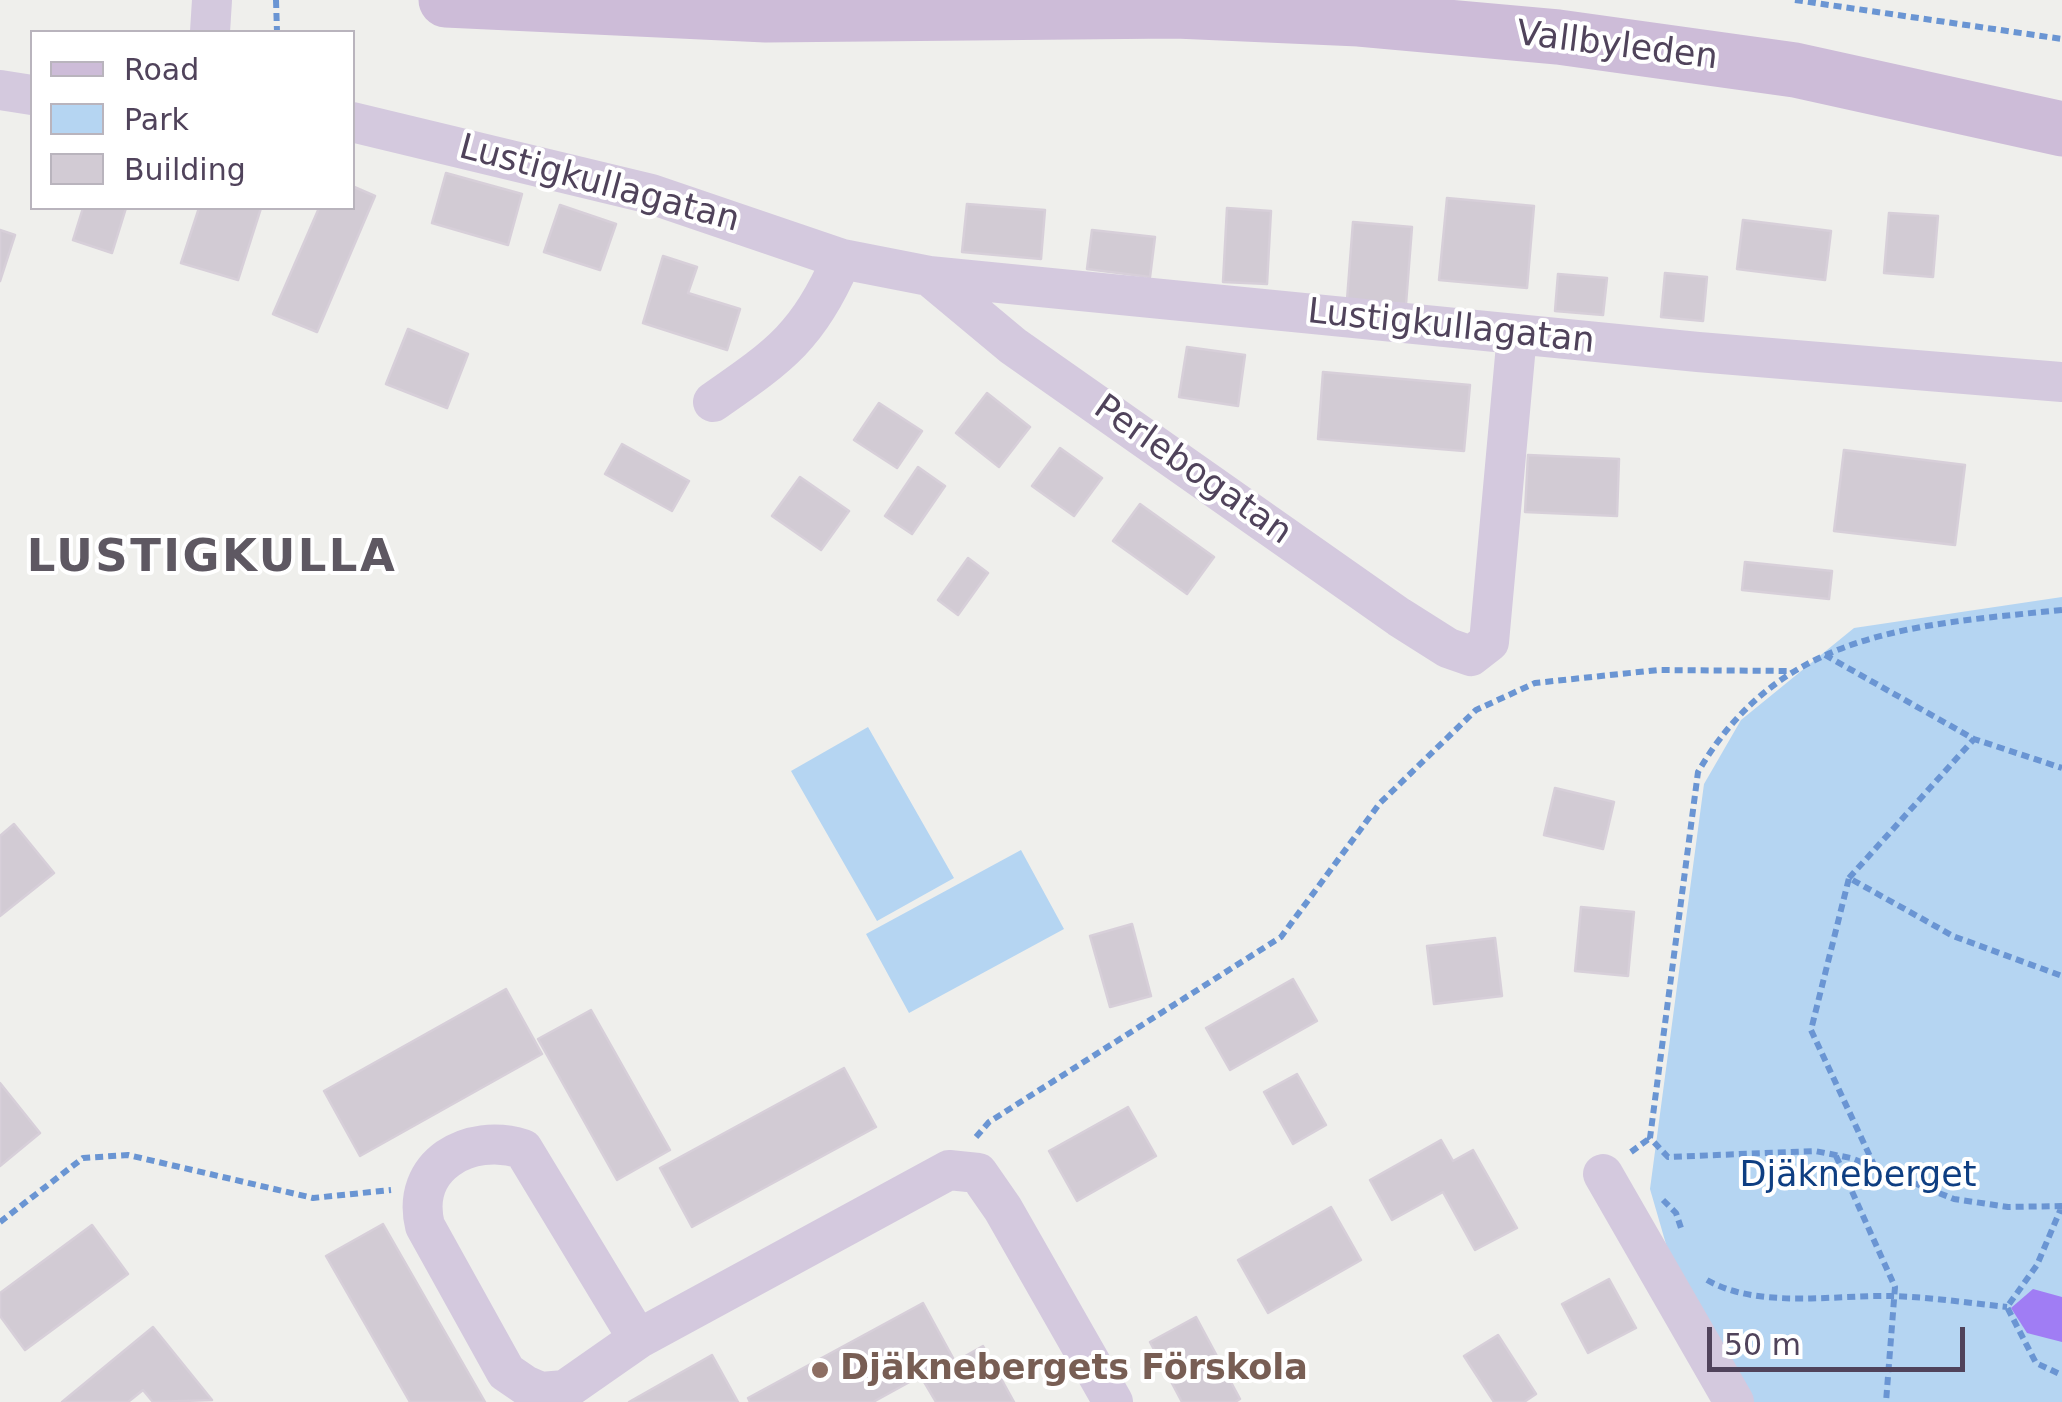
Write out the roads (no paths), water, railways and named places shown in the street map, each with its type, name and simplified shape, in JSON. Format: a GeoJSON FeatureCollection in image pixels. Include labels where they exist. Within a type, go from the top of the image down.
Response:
{"type":"FeatureCollection","features":[{"type":"Feature","properties":{"kind":"main road","name":"Vallbyleden"},"geometry":{"type":"LineString","coordinates":[[446,0],[766,15],[1176,11],[1359,19],[1558,36],[1795,70],[2062,129]]}},
{"type":"Feature","properties":{"kind":"street"},"geometry":{"type":"LineString","coordinates":[[210,30],[212,0]]}},
{"type":"Feature","properties":{"kind":"street"},"geometry":{"type":"LineString","coordinates":[[0,90],[30,95]]}},
{"type":"Feature","properties":{"kind":"street","name":"Lustigkullagatan"},"geometry":{"type":"LineString","coordinates":[[355,123],[651,194],[842,259],[929,276],[2062,382]]}},
{"type":"Feature","properties":{"kind":"street"},"geometry":{"type":"LineString","coordinates":[[714,402],[786,351],[823,301],[842,259]]}},
{"type":"Feature","properties":{"kind":"street","name":"Perlebogatan"},"geometry":{"type":"LineString","coordinates":[[929,276],[1014,346],[1399,618],[1471,656],[1489,642],[1517,334]]}},
{"type":"Feature","properties":{"kind":"street"},"geometry":{"type":"LineString","coordinates":[[638,1338],[523,1149],[481,1142],[447,1159],[428,1180],[419,1202],[425,1226],[506,1372],[541,1392],[564,1390],[638,1338],[949,1170],[978,1173],[1004,1209],[1113,1402]]}},
{"type":"Feature","properties":{"kind":"street"},"geometry":{"type":"LineString","coordinates":[[1602,1174],[1734,1402]]}},
{"type":"Feature","properties":{"kind":"place","name":"Djäknebergets Förskola"},"geometry":{"type":"Point","coordinates":[820,1370]}},
{"type":"Feature","properties":{"kind":"district","name":"LUSTIGKULLA"},"geometry":{"type":"Point","coordinates":[212,559]}},
{"type":"Feature","properties":{"kind":"park label","name":"Djäkneberget"},"geometry":{"type":"Point","coordinates":[1858,1177]}}]}
